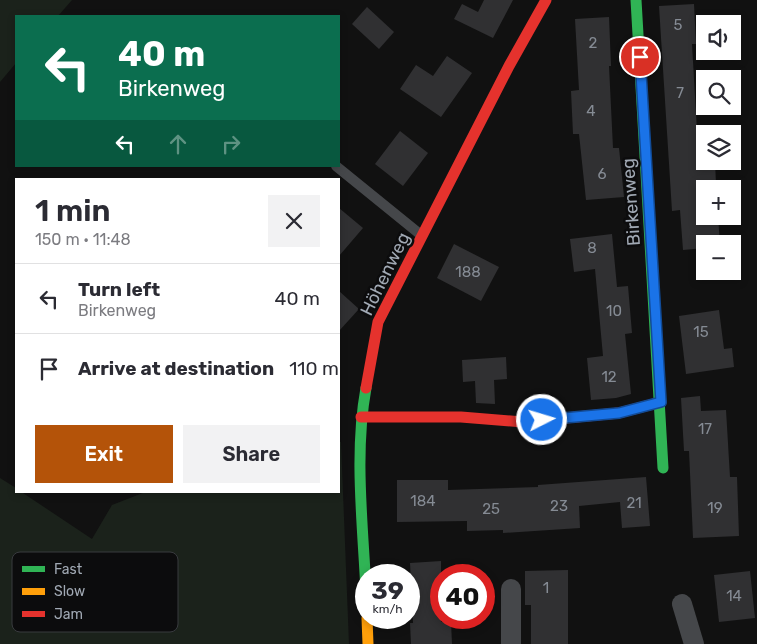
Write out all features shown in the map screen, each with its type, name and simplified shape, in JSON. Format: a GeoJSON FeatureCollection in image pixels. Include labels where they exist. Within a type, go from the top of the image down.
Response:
{"type":"FeatureCollection","features":[{"type":"Feature","properties":{"kind":"street","name":"Höhenweg"},"geometry":{"type":"LineString","coordinates":[[365,564],[360,444],[361,417],[378,322],[509,66],[546,0]]}},
{"type":"Feature","properties":{"kind":"street","name":"Birkenweg"},"geometry":{"type":"LineString","coordinates":[[636,0],[664,468]]}},
{"type":"Feature","properties":{"kind":"street"},"geometry":{"type":"LineString","coordinates":[[361,417],[460,417],[524,422],[619,413],[661,402]]}},
{"type":"Feature","properties":{"kind":"street"},"geometry":{"type":"LineString","coordinates":[[511,589],[511,644]]}},
{"type":"Feature","properties":{"kind":"street"},"geometry":{"type":"LineString","coordinates":[[682,604],[694,644]]}},
{"type":"Feature","properties":{"kind":"street"},"geometry":{"type":"LineString","coordinates":[[367,629],[368,644]]}},
{"type":"Feature","properties":{"kind":"lane"},"geometry":{"type":"LineString","coordinates":[[337,167],[422,236]]}},
{"type":"Feature","properties":{"kind":"shaded area"},"geometry":{"type":"Polygon","coordinates":[[[0,0],[72,0],[59,15],[15,15],[15,64],[0,82],[0,0]]]}},
{"type":"Feature","properties":{"kind":"shaded area"},"geometry":{"type":"Polygon","coordinates":[[[341,442],[349,644],[0,644],[0,478],[15,487],[15,493],[23,493],[92,539],[112,505],[143,493],[340,493],[341,442]]]}},
{"type":"Feature","properties":{"kind":"building"},"geometry":{"type":"Polygon","coordinates":[[[484,0],[513,0],[493,38],[454,19],[462,4],[478,12],[484,0]]]}},
{"type":"Feature","properties":{"kind":"building"},"geometry":{"type":"Polygon","coordinates":[[[694,4],[696,44],[692,44],[697,125],[696,170],[715,170],[716,180],[696,180],[696,225],[719,225],[719,235],[696,235],[696,249],[683,250],[680,210],[672,211],[659,6],[694,4]]]}},
{"type":"Feature","properties":{"kind":"building"},"geometry":{"type":"Polygon","coordinates":[[[367,7],[394,32],[379,49],[352,24],[367,7]]]}},
{"type":"Feature","properties":{"kind":"building"},"geometry":{"type":"Polygon","coordinates":[[[609,17],[613,148],[619,148],[624,197],[586,200],[579,134],[573,134],[571,91],[579,90],[575,19],[609,17]]]}},
{"type":"Feature","properties":{"kind":"building"},"geometry":{"type":"Polygon","coordinates":[[[447,56],[472,73],[441,117],[400,89],[416,65],[433,76],[447,56]]]}},
{"type":"Feature","properties":{"kind":"building"},"geometry":{"type":"Polygon","coordinates":[[[400,131],[428,153],[403,186],[375,164],[400,131]]]}},
{"type":"Feature","properties":{"kind":"building"},"geometry":{"type":"Polygon","coordinates":[[[340,209],[363,228],[340,255],[340,209]]]}},
{"type":"Feature","properties":{"kind":"building"},"geometry":{"type":"Polygon","coordinates":[[[612,234],[617,287],[628,286],[632,333],[625,334],[631,394],[616,398],[591,400],[587,358],[603,356],[595,269],[574,272],[570,239],[612,234]]]}},
{"type":"Feature","properties":{"kind":"building"},"geometry":{"type":"Polygon","coordinates":[[[454,244],[499,267],[481,301],[437,278],[454,244]]]}},
{"type":"Feature","properties":{"kind":"building"},"geometry":{"type":"Polygon","coordinates":[[[340,292],[359,309],[340,330],[340,292]]]}},
{"type":"Feature","properties":{"kind":"building"},"geometry":{"type":"Polygon","coordinates":[[[719,310],[724,349],[732,348],[734,367],[686,374],[679,316],[719,310]]]}},
{"type":"Feature","properties":{"kind":"building"},"geometry":{"type":"Polygon","coordinates":[[[506,357],[507,379],[494,380],[495,404],[476,403],[475,381],[463,382],[462,360],[506,357]]]}},
{"type":"Feature","properties":{"kind":"building"},"geometry":{"type":"Polygon","coordinates":[[[700,396],[701,411],[726,410],[730,477],[737,477],[739,536],[693,538],[689,451],[684,451],[681,398],[700,396]]]}},
{"type":"Feature","properties":{"kind":"building"},"geometry":{"type":"Polygon","coordinates":[[[646,477],[650,526],[622,528],[620,502],[579,506],[580,528],[503,533],[503,530],[467,531],[467,521],[397,522],[397,480],[448,480],[448,490],[538,487],[538,485],[646,477]]]}},
{"type":"Feature","properties":{"kind":"building"},"geometry":{"type":"Polygon","coordinates":[[[441,561],[441,564],[430,564],[430,629],[451,629],[452,644],[411,644],[410,629],[420,629],[420,564],[410,563],[441,561]]]}},
{"type":"Feature","properties":{"kind":"building"},"geometry":{"type":"Polygon","coordinates":[[[568,570],[568,644],[531,644],[531,605],[525,605],[525,571],[568,570]]]}},
{"type":"Feature","properties":{"kind":"building"},"geometry":{"type":"Polygon","coordinates":[[[750,571],[755,618],[719,622],[714,575],[750,571]]]}},
{"type":"Feature","properties":{"kind":"traffic: fast"},"geometry":{"type":"LineString","coordinates":[[636,0],[663,468]]}},
{"type":"Feature","properties":{"kind":"traffic: fast"},"geometry":{"type":"LineString","coordinates":[[365,564],[360,464],[362,413],[366,388]]}},
{"type":"Feature","properties":{"kind":"traffic: slow"},"geometry":{"type":"LineString","coordinates":[[367,629],[368,644]]}},
{"type":"Feature","properties":{"kind":"traffic: jam"},"geometry":{"type":"LineString","coordinates":[[366,388],[378,322],[509,66],[546,0]]}},
{"type":"Feature","properties":{"kind":"traffic: jam"},"geometry":{"type":"LineString","coordinates":[[361,417],[461,417],[523,422],[619,413],[661,402]]}},
{"type":"Feature","properties":{"kind":"route"},"geometry":{"type":"LineString","coordinates":[[542,420],[619,413],[661,402],[640,57]]}}]}
